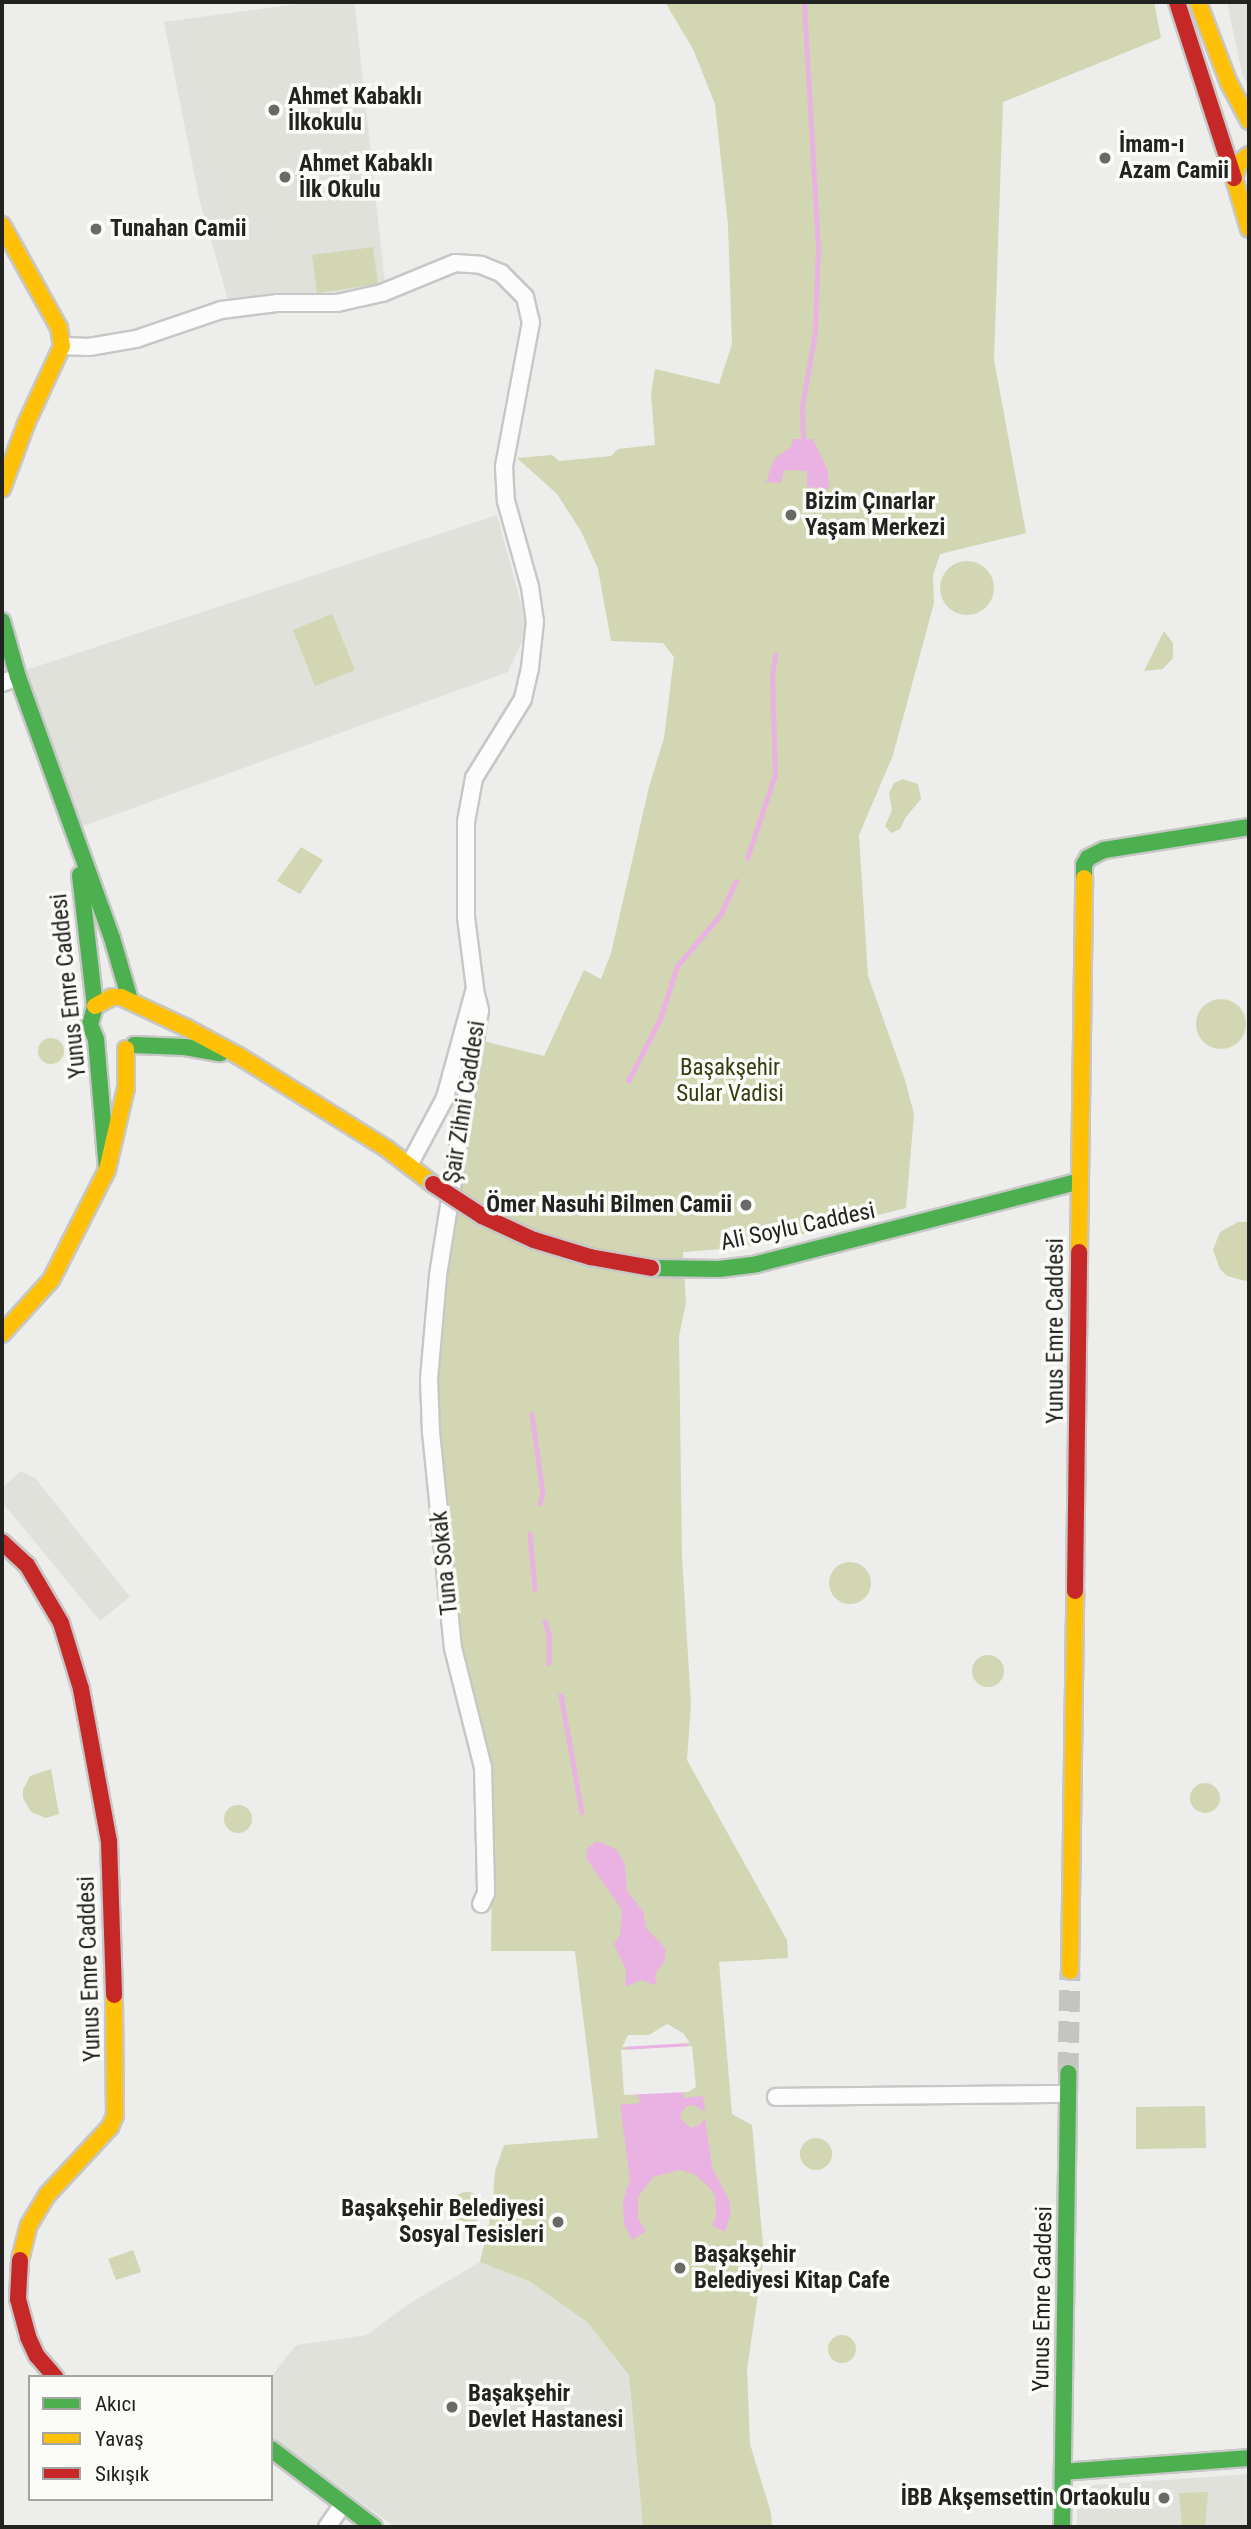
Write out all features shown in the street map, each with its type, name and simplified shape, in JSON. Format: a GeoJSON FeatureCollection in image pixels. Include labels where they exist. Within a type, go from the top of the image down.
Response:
{"type":"FeatureCollection","features":[{"type":"Feature","properties":{"kind":"street"},"geometry":{"type":"LineString","coordinates":[[1177,2],[1241,190],[1249,229]]}},
{"type":"Feature","properties":{"kind":"street"},"geometry":{"type":"LineString","coordinates":[[1198,2],[1229,83],[1249,121]]}},
{"type":"Feature","properties":{"kind":"street"},"geometry":{"type":"LineString","coordinates":[[1241,190],[1239,163],[1249,155]]}},
{"type":"Feature","properties":{"kind":"street"},"geometry":{"type":"LineString","coordinates":[[2,225],[59,328],[62,346],[26,424],[2,489]]}},
{"type":"Feature","properties":{"kind":"street","name":"Şair Zihni Caddesi"},"geometry":{"type":"LineString","coordinates":[[62,346],[89,347],[136,339],[220,310],[278,303],[337,303],[382,293],[455,263],[481,265],[501,273],[525,297],[531,322],[504,466],[506,501],[530,587],[535,621],[530,668],[523,699],[474,778],[466,822],[466,917],[480,1010],[447,1217]]}},
{"type":"Feature","properties":{"kind":"street","name":"Yunus Emre Caddesi"},"geometry":{"type":"LineString","coordinates":[[2,621],[18,677],[134,1002],[137,1037],[114,1150],[107,1170],[51,1280],[2,1334]]}},
{"type":"Feature","properties":{"kind":"street"},"geometry":{"type":"LineString","coordinates":[[2,683],[18,677]]}},
{"type":"Feature","properties":{"kind":"street","name":"Yunus Emre Caddesi"},"geometry":{"type":"LineString","coordinates":[[1070,1970],[1084,865],[1088,858],[1104,850],[1249,827]]}},
{"type":"Feature","properties":{"kind":"street","name":"Yunus Emre Caddesi"},"geometry":{"type":"LineString","coordinates":[[76,838],[95,1006],[90,1025],[96,1039],[107,1170]]}},
{"type":"Feature","properties":{"kind":"street","name":"Şair Zihni Caddesi"},"geometry":{"type":"LineString","coordinates":[[409,1165],[445,1098],[475,988]]}},
{"type":"Feature","properties":{"kind":"street"},"geometry":{"type":"LineString","coordinates":[[95,1006],[112,997],[134,1002]]}},
{"type":"Feature","properties":{"kind":"street","name":"Ali Soylu Caddesi"},"geometry":{"type":"LineString","coordinates":[[134,1002],[239,1056],[409,1165],[482,1216],[534,1240],[590,1257],[651,1268],[719,1269],[757,1264],[1080,1181]]}},
{"type":"Feature","properties":{"kind":"street"},"geometry":{"type":"LineString","coordinates":[[96,1039],[109,1049],[137,1037]]}},
{"type":"Feature","properties":{"kind":"street","name":"Ali Soylu Caddesi"},"geometry":{"type":"LineString","coordinates":[[137,1037],[239,1056]]}},
{"type":"Feature","properties":{"kind":"street","name":"Tuna Sokak"},"geometry":{"type":"LineString","coordinates":[[447,1217],[429,1378],[431,1432],[453,1647],[483,1767],[486,1893],[481,1905]]}},
{"type":"Feature","properties":{"kind":"street","name":"Yunus Emre Caddesi"},"geometry":{"type":"LineString","coordinates":[[2,1542],[27,1565],[61,1623],[81,1689],[108,1842],[117,2093],[115,2115],[110,2127],[47,2195],[29,2225],[21,2249],[18,2276],[20,2308],[28,2337],[37,2356],[53,2375]]}},
{"type":"Feature","properties":{"kind":"street","name":"Yunus Emre Caddesi"},"geometry":{"type":"LineString","coordinates":[[1062,2527],[1068,2073]]}},
{"type":"Feature","properties":{"kind":"street"},"geometry":{"type":"LineString","coordinates":[[776,2096],[1068,2094]]}},
{"type":"Feature","properties":{"kind":"street"},"geometry":{"type":"LineString","coordinates":[[273,2451],[374,2527]]}},
{"type":"Feature","properties":{"kind":"street"},"geometry":{"type":"LineString","coordinates":[[1063,2472],[1249,2458]]}},
{"type":"Feature","properties":{"kind":"street"},"geometry":{"type":"LineString","coordinates":[[327,2527],[343,2504]]}},
{"type":"Feature","properties":{"kind":"shaded area","name":"Ahmet Kabaklı İlkokulu"},"geometry":{"type":"Polygon","coordinates":[[[312,2],[352,2],[355,7],[385,284],[322,295],[228,300],[199,198],[164,22],[312,2]]]}},
{"type":"Feature","properties":{"kind":"shaded area"},"geometry":{"type":"Polygon","coordinates":[[[1227,2],[1249,2],[1249,87],[1242,74],[1227,2]]]}},
{"type":"Feature","properties":{"kind":"shaded area"},"geometry":{"type":"Polygon","coordinates":[[[793,439],[813,439],[828,471],[829,489],[807,487],[807,471],[784,470],[781,483],[766,482],[774,459],[791,447],[793,439]]]}},
{"type":"Feature","properties":{"kind":"shaded area"},"geometry":{"type":"Polygon","coordinates":[[[497,515],[528,629],[508,672],[81,827],[26,670],[497,515]]]}},
{"type":"Feature","properties":{"kind":"shaded area"},"geometry":{"type":"Polygon","coordinates":[[[21,1471],[36,1479],[130,1597],[100,1621],[2,1502],[2,1488],[21,1471]]]}},
{"type":"Feature","properties":{"kind":"shaded area"},"geometry":{"type":"Polygon","coordinates":[[[597,1841],[614,1848],[620,1855],[625,1865],[627,1891],[643,1911],[646,1928],[666,1949],[664,1962],[655,1974],[656,1985],[641,1980],[625,1987],[626,1970],[614,1944],[620,1935],[622,1910],[586,1858],[588,1848],[597,1841]]]}},
{"type":"Feature","properties":{"kind":"shaded area"},"geometry":{"type":"Polygon","coordinates":[[[630,2038],[686,2042],[689,2050],[683,2098],[703,2096],[705,2112],[694,2105],[687,2106],[680,2114],[681,2119],[691,2128],[701,2124],[705,2118],[712,2167],[729,2200],[731,2212],[725,2232],[712,2225],[716,2216],[715,2195],[694,2174],[679,2170],[653,2177],[638,2197],[638,2219],[646,2231],[632,2240],[624,2224],[623,2201],[630,2179],[620,2105],[640,2103],[638,2095],[627,2094],[624,2056],[630,2038]]]}},
{"type":"Feature","properties":{"kind":"shaded area","name":"Başakşehir Devlet Hastanesi"},"geometry":{"type":"Polygon","coordinates":[[[480,2262],[529,2281],[587,2322],[629,2375],[643,2527],[395,2527],[273,2438],[273,2375],[296,2345],[367,2335],[407,2305],[480,2262]]]}},
{"type":"Feature","properties":{"kind":"shaded area","name":"İBB Akşemsettin Ortaokulu"},"geometry":{"type":"Polygon","coordinates":[[[1249,2474],[1249,2527],[1077,2527],[1077,2504],[1082,2493],[1093,2485],[1249,2474]]]}},
{"type":"Feature","properties":{"kind":"green space","name":"Başakşehir Sular Vadisi"},"geometry":{"type":"Polygon","coordinates":[[[665,2],[1154,2],[1161,38],[1003,102],[994,360],[1026,533],[940,554],[933,576],[934,603],[893,755],[859,835],[868,976],[905,1080],[914,1114],[906,1208],[783,1239],[736,1248],[683,1252],[686,1303],[679,1336],[682,1557],[691,1704],[687,1760],[787,1940],[788,1958],[719,1962],[732,2114],[752,2125],[764,2255],[747,2369],[750,2444],[771,2513],[772,2527],[643,2527],[629,2375],[587,2322],[529,2281],[480,2262],[492,2211],[495,2171],[504,2145],[598,2138],[575,1951],[491,1951],[493,1790],[489,1757],[462,1646],[437,1423],[438,1346],[456,1184],[483,1041],[544,1056],[584,970],[601,979],[611,953],[649,787],[664,738],[674,657],[663,643],[611,641],[598,569],[581,531],[557,494],[517,458],[552,455],[559,461],[611,456],[618,449],[655,445],[651,394],[655,369],[719,384],[732,344],[728,225],[715,104],[693,49],[665,2]]]}},
{"type":"Feature","properties":{"kind":"green space"},"geometry":{"type":"Polygon","coordinates":[[[373,247],[378,284],[317,293],[312,255],[373,247]]]}},
{"type":"Feature","properties":{"kind":"green space"},"geometry":{"type":"Polygon","coordinates":[[[967,561],[986,569],[994,588],[986,607],[967,615],[948,607],[940,588],[948,569],[967,561]]]}},
{"type":"Feature","properties":{"kind":"green space"},"geometry":{"type":"Polygon","coordinates":[[[332,614],[355,670],[315,686],[293,630],[332,614]]]}},
{"type":"Feature","properties":{"kind":"green space"},"geometry":{"type":"Polygon","coordinates":[[[1164,631],[1173,643],[1173,658],[1163,669],[1144,671],[1164,631]]]}},
{"type":"Feature","properties":{"kind":"green space"},"geometry":{"type":"Polygon","coordinates":[[[903,779],[918,784],[921,799],[900,829],[891,833],[885,826],[892,810],[889,793],[894,783],[903,779]]]}},
{"type":"Feature","properties":{"kind":"green space"},"geometry":{"type":"Polygon","coordinates":[[[301,847],[323,860],[300,894],[277,881],[301,847]]]}},
{"type":"Feature","properties":{"kind":"green space"},"geometry":{"type":"Polygon","coordinates":[[[1221,999],[1239,1006],[1246,1024],[1239,1042],[1221,1049],[1203,1042],[1196,1024],[1203,1006],[1221,999]]]}},
{"type":"Feature","properties":{"kind":"green space"},"geometry":{"type":"Polygon","coordinates":[[[51,1038],[60,1042],[64,1051],[60,1060],[51,1064],[42,1060],[38,1051],[42,1042],[51,1038]]]}},
{"type":"Feature","properties":{"kind":"green space"},"geometry":{"type":"Polygon","coordinates":[[[1238,1222],[1249,1222],[1249,1280],[1246,1281],[1227,1276],[1220,1269],[1213,1250],[1220,1232],[1238,1222]]]}},
{"type":"Feature","properties":{"kind":"green space"},"geometry":{"type":"Polygon","coordinates":[[[850,1562],[865,1568],[871,1583],[865,1598],[850,1604],[835,1598],[829,1583],[835,1568],[850,1562]]]}},
{"type":"Feature","properties":{"kind":"green space"},"geometry":{"type":"Polygon","coordinates":[[[988,1655],[1000,1659],[1004,1671],[1000,1683],[988,1687],[976,1683],[972,1671],[976,1659],[988,1655]]]}},
{"type":"Feature","properties":{"kind":"green space"},"geometry":{"type":"Polygon","coordinates":[[[51,1769],[59,1814],[46,1818],[31,1812],[23,1798],[23,1790],[30,1776],[51,1769]]]}},
{"type":"Feature","properties":{"kind":"green space"},"geometry":{"type":"Polygon","coordinates":[[[1205,1783],[1211,1784],[1219,1792],[1219,1804],[1211,1812],[1205,1813],[1199,1812],[1191,1804],[1190,1798],[1191,1792],[1199,1784],[1205,1783]]]}},
{"type":"Feature","properties":{"kind":"green space"},"geometry":{"type":"Polygon","coordinates":[[[238,1805],[248,1809],[252,1819],[248,1829],[238,1833],[228,1829],[224,1819],[228,1809],[238,1805]]]}},
{"type":"Feature","properties":{"kind":"green space"},"geometry":{"type":"Polygon","coordinates":[[[1205,2106],[1206,2148],[1136,2149],[1136,2107],[1205,2106]]]}},
{"type":"Feature","properties":{"kind":"green space"},"geometry":{"type":"Polygon","coordinates":[[[816,2138],[828,2142],[832,2154],[828,2166],[816,2170],[804,2166],[800,2154],[804,2142],[816,2138]]]}},
{"type":"Feature","properties":{"kind":"green space"},"geometry":{"type":"Polygon","coordinates":[[[467,2192],[478,2197],[483,2208],[478,2219],[467,2224],[456,2219],[451,2208],[456,2197],[467,2192]]]}},
{"type":"Feature","properties":{"kind":"green space"},"geometry":{"type":"Polygon","coordinates":[[[133,2250],[141,2272],[116,2280],[108,2259],[133,2250]]]}},
{"type":"Feature","properties":{"kind":"green space"},"geometry":{"type":"Polygon","coordinates":[[[842,2335],[852,2339],[856,2349],[852,2359],[842,2363],[832,2359],[828,2349],[832,2339],[842,2335]]]}},
{"type":"Feature","properties":{"kind":"green space"},"geometry":{"type":"Polygon","coordinates":[[[1208,2492],[1205,2527],[1182,2527],[1179,2493],[1208,2492]]]}},
{"type":"Feature","properties":{"kind":"pier"},"geometry":{"type":"Polygon","coordinates":[[[667,2024],[683,2033],[690,2043],[622,2047],[628,2035],[649,2035],[667,2024]]]}},
{"type":"Feature","properties":{"kind":"pier"},"geometry":{"type":"Polygon","coordinates":[[[692,2046],[696,2087],[688,2092],[624,2095],[621,2050],[692,2046]]]}},
{"type":"Feature","properties":{"kind":"waterway"},"geometry":{"type":"LineString","coordinates":[[803,438],[802,406],[815,332],[818,248],[804,2]]}},
{"type":"Feature","properties":{"kind":"waterway"},"geometry":{"type":"LineString","coordinates":[[747,858],[775,775],[772,677],[775,655]]}},
{"type":"Feature","properties":{"kind":"waterway"},"geometry":{"type":"LineString","coordinates":[[628,1081],[660,1019],[677,966],[721,914],[736,881]]}},
{"type":"Feature","properties":{"kind":"waterway"},"geometry":{"type":"LineString","coordinates":[[532,1414],[543,1494],[540,1504]]}},
{"type":"Feature","properties":{"kind":"waterway"},"geometry":{"type":"LineString","coordinates":[[530,1534],[535,1589]]}},
{"type":"Feature","properties":{"kind":"waterway"},"geometry":{"type":"LineString","coordinates":[[545,1621],[549,1634],[549,1663]]}},
{"type":"Feature","properties":{"kind":"waterway"},"geometry":{"type":"LineString","coordinates":[[561,1695],[582,1812]]}},
{"type":"Feature","properties":{"kind":"tunnel"},"geometry":{"type":"LineString","coordinates":[[1068,2073],[1070,1971]]}},
{"type":"Feature","properties":{"kind":"traffic: fast"},"geometry":{"type":"LineString","coordinates":[[2,621],[18,677],[112,938],[130,1000]]}},
{"type":"Feature","properties":{"kind":"traffic: fast"},"geometry":{"type":"LineString","coordinates":[[1084,878],[1084,865],[1088,858],[1104,850],[1249,827]]}},
{"type":"Feature","properties":{"kind":"traffic: fast"},"geometry":{"type":"LineString","coordinates":[[80,875],[95,1006],[90,1025],[96,1039],[107,1170]]}},
{"type":"Feature","properties":{"kind":"traffic: fast"},"geometry":{"type":"LineString","coordinates":[[134,1045],[185,1047],[220,1053]]}},
{"type":"Feature","properties":{"kind":"traffic: fast"},"geometry":{"type":"LineString","coordinates":[[651,1268],[719,1269],[757,1264],[1080,1181]]}},
{"type":"Feature","properties":{"kind":"traffic: fast"},"geometry":{"type":"LineString","coordinates":[[1062,2527],[1068,2073]]}},
{"type":"Feature","properties":{"kind":"traffic: fast"},"geometry":{"type":"LineString","coordinates":[[273,2451],[374,2527]]}},
{"type":"Feature","properties":{"kind":"traffic: fast"},"geometry":{"type":"LineString","coordinates":[[1063,2472],[1249,2458]]}},
{"type":"Feature","properties":{"kind":"traffic: slow"},"geometry":{"type":"LineString","coordinates":[[1198,2],[1229,83],[1249,121]]}},
{"type":"Feature","properties":{"kind":"traffic: slow"},"geometry":{"type":"LineString","coordinates":[[1249,155],[1239,163],[1234,178],[1249,229]]}},
{"type":"Feature","properties":{"kind":"traffic: slow"},"geometry":{"type":"LineString","coordinates":[[2,225],[59,328],[62,346],[26,424],[2,489]]}},
{"type":"Feature","properties":{"kind":"traffic: slow"},"geometry":{"type":"LineString","coordinates":[[1079,1252],[1084,878]]}},
{"type":"Feature","properties":{"kind":"traffic: slow"},"geometry":{"type":"LineString","coordinates":[[95,1006],[112,997],[121,997],[187,1028],[239,1056],[387,1149],[433,1184]]}},
{"type":"Feature","properties":{"kind":"traffic: slow"},"geometry":{"type":"LineString","coordinates":[[2,1334],[51,1280],[107,1170],[126,1088],[126,1049]]}},
{"type":"Feature","properties":{"kind":"traffic: slow"},"geometry":{"type":"LineString","coordinates":[[1070,1971],[1075,1591]]}},
{"type":"Feature","properties":{"kind":"traffic: slow"},"geometry":{"type":"LineString","coordinates":[[20,2260],[29,2225],[47,2195],[110,2127],[115,2115],[114,1995]]}},
{"type":"Feature","properties":{"kind":"traffic: jam"},"geometry":{"type":"LineString","coordinates":[[1177,2],[1234,178]]}},
{"type":"Feature","properties":{"kind":"traffic: jam"},"geometry":{"type":"LineString","coordinates":[[433,1184],[482,1216],[534,1240],[590,1257],[651,1268]]}},
{"type":"Feature","properties":{"kind":"traffic: jam"},"geometry":{"type":"LineString","coordinates":[[1075,1591],[1079,1252]]}},
{"type":"Feature","properties":{"kind":"traffic: jam"},"geometry":{"type":"LineString","coordinates":[[2,1542],[27,1565],[61,1623],[81,1689],[109,1842],[114,1995]]}},
{"type":"Feature","properties":{"kind":"traffic: jam"},"geometry":{"type":"LineString","coordinates":[[20,2260],[18,2299],[28,2337],[37,2356],[53,2375]]}},
{"type":"Feature","properties":{"kind":"place","name":"Ahmet Kabaklı İlkokulu"},"geometry":{"type":"Point","coordinates":[274,110]}},
{"type":"Feature","properties":{"kind":"place","name":"İmam-ı Azam Camii"},"geometry":{"type":"Point","coordinates":[1105,158]}},
{"type":"Feature","properties":{"kind":"place","name":"Ahmet Kabaklı İlk Okulu"},"geometry":{"type":"Point","coordinates":[285,177]}},
{"type":"Feature","properties":{"kind":"place","name":"Tunahan Camii"},"geometry":{"type":"Point","coordinates":[96,229]}},
{"type":"Feature","properties":{"kind":"place","name":"Bizim Çınarlar Yaşam Merkezi"},"geometry":{"type":"Point","coordinates":[791,515]}},
{"type":"Feature","properties":{"kind":"place","name":"Ömer Nasuhi Bilmen Camii"},"geometry":{"type":"Point","coordinates":[746,1205]}},
{"type":"Feature","properties":{"kind":"place","name":"Başakşehir Belediyesi Sosyal Tesisleri"},"geometry":{"type":"Point","coordinates":[558,2222]}},
{"type":"Feature","properties":{"kind":"place","name":"Başakşehir Belediyesi Kitap Cafe"},"geometry":{"type":"Point","coordinates":[680,2268]}},
{"type":"Feature","properties":{"kind":"place","name":"Başakşehir Devlet Hastanesi"},"geometry":{"type":"Point","coordinates":[452,2407]}},
{"type":"Feature","properties":{"kind":"place","name":"İBB Akşemsettin Ortaokulu"},"geometry":{"type":"Point","coordinates":[1164,2498]}}]}
